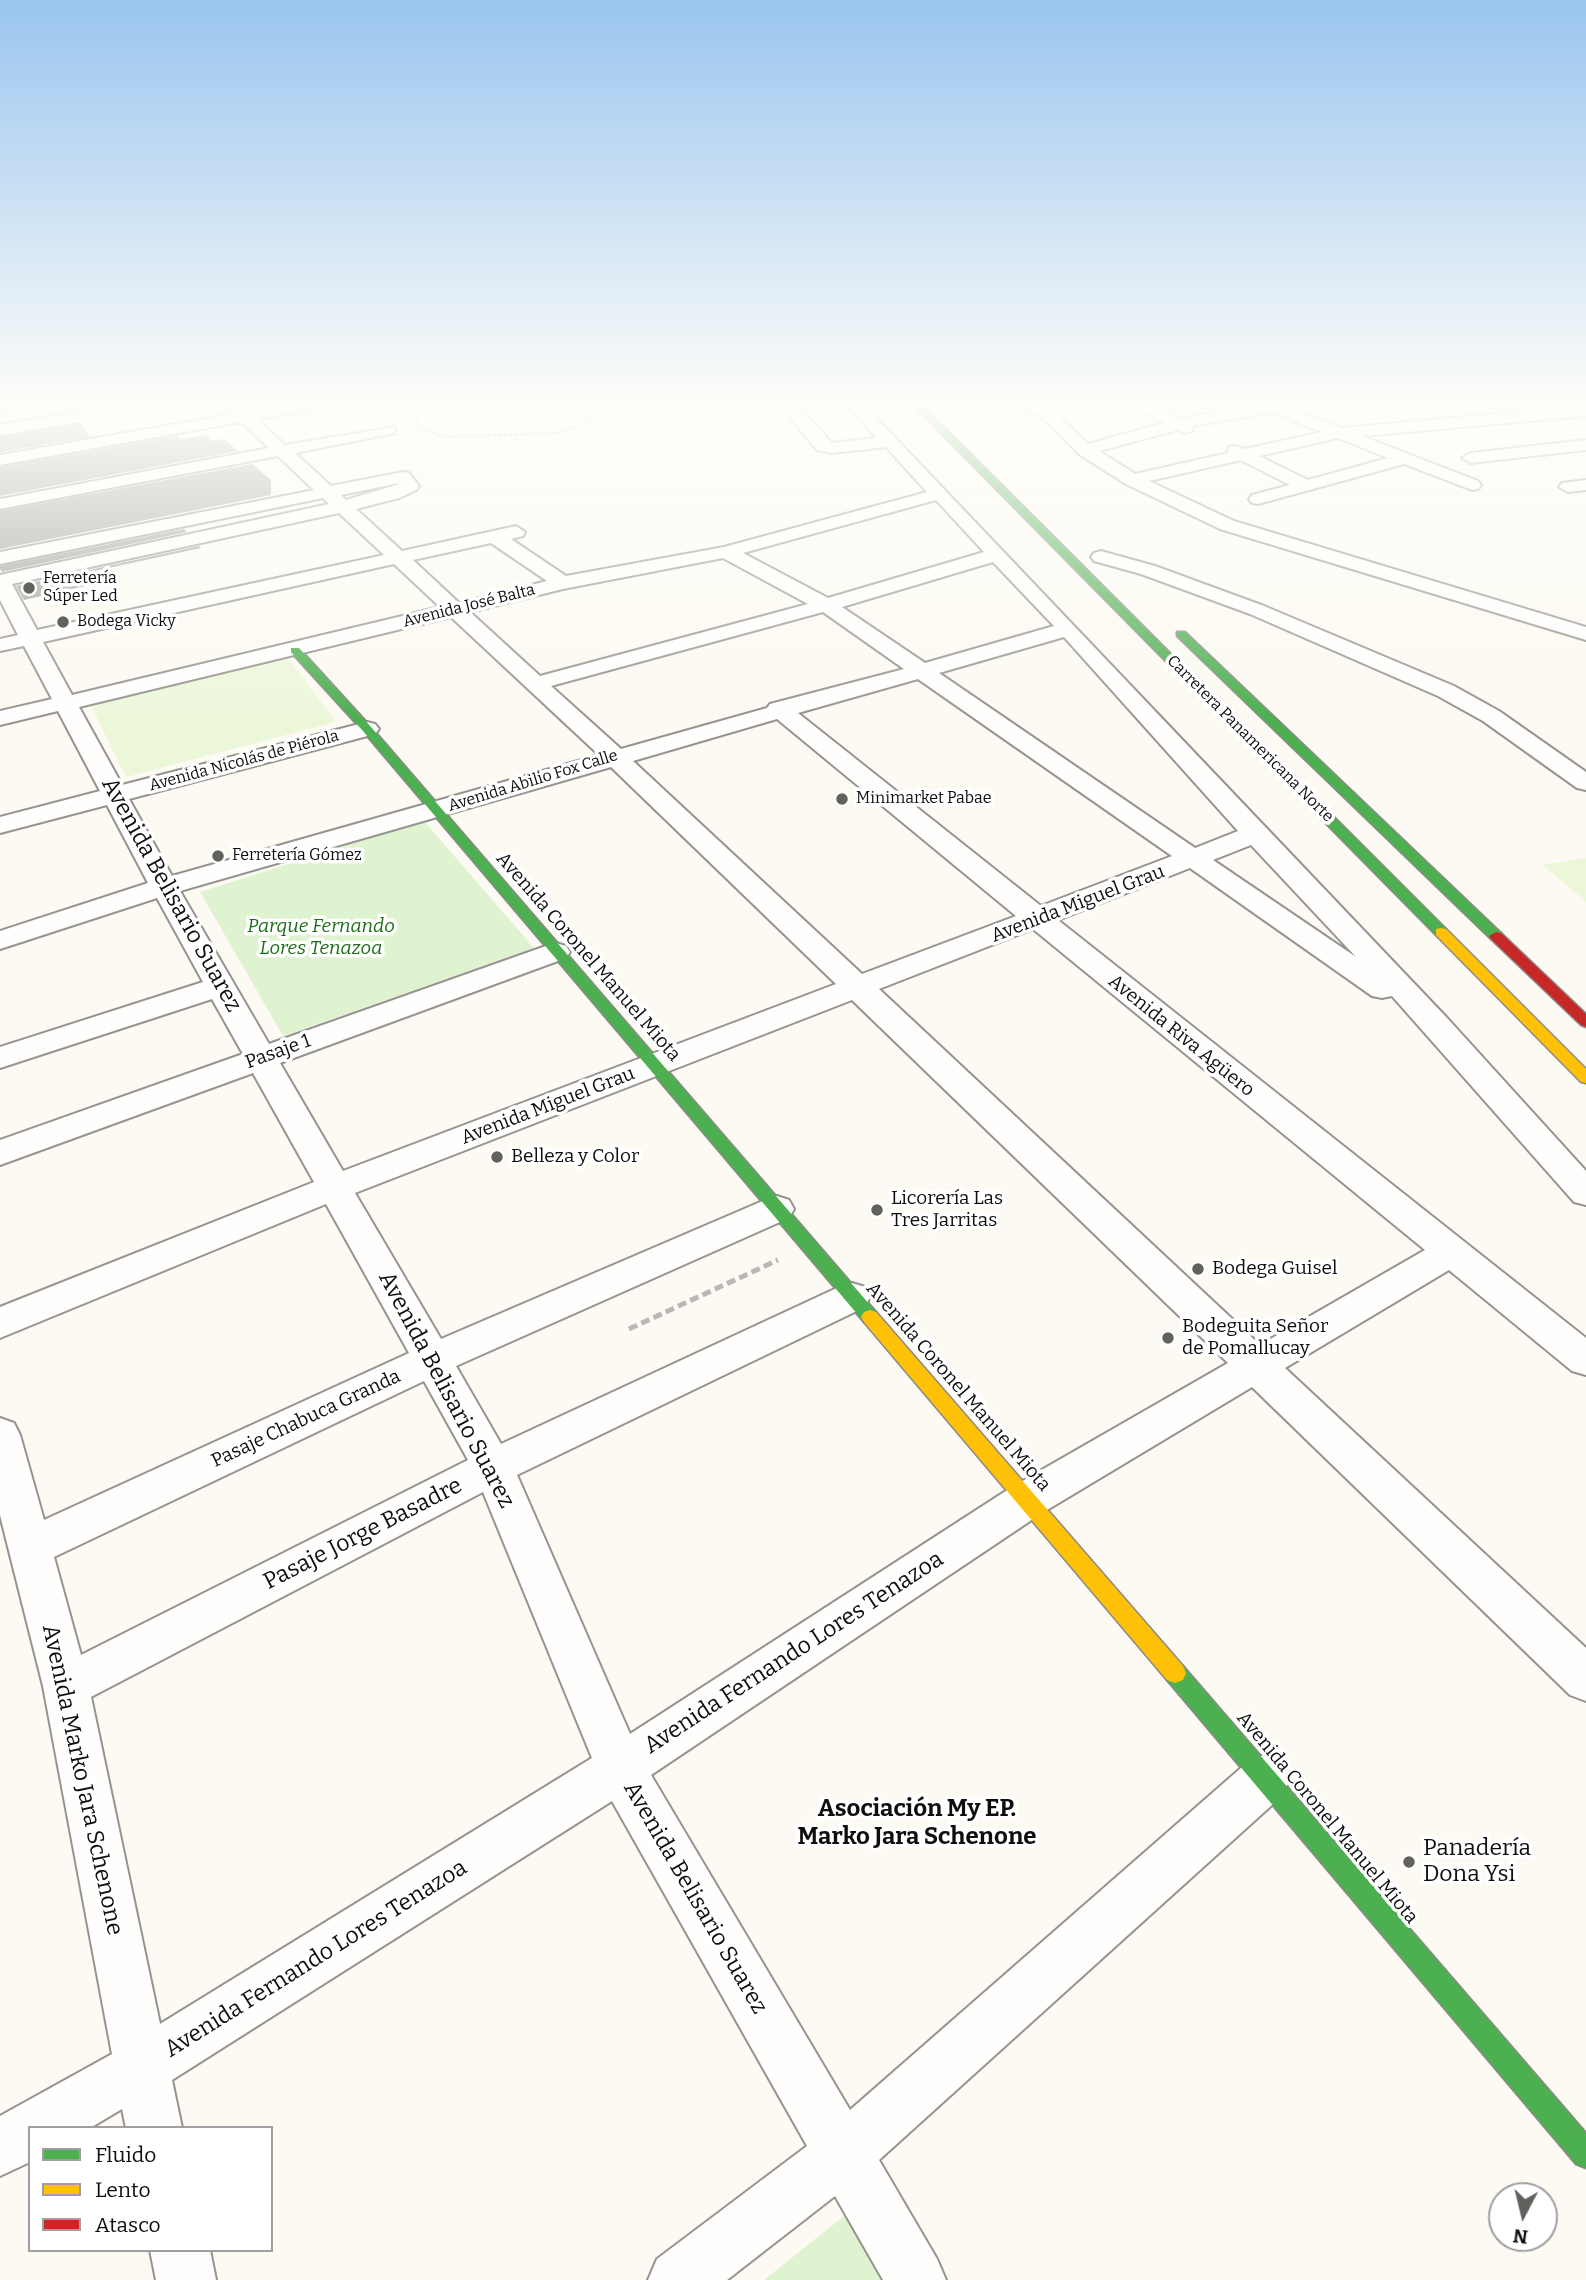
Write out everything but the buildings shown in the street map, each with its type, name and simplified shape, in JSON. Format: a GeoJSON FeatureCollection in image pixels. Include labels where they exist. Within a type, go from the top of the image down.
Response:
{"type":"FeatureCollection","features":[{"type":"Feature","properties":{"kind":"main road","name":"Carretera Panamericana Norte"},"geometry":{"type":"LineString","coordinates":[[1019,507],[1586,1077]]}},
{"type":"Feature","properties":{"kind":"main road"},"geometry":{"type":"LineString","coordinates":[[1096,553],[1131,586]]}},
{"type":"Feature","properties":{"kind":"main road","name":"Carretera Panamericana Norte"},"geometry":{"type":"LineString","coordinates":[[1172,625],[1586,1022]]}},
{"type":"Feature","properties":{"kind":"main road","name":"Avenida Coronel Manuel Miota"},"geometry":{"type":"LineString","coordinates":[[295,650],[367,729],[433,810],[1586,2154]]}},
{"type":"Feature","properties":{"kind":"street"},"geometry":{"type":"LineString","coordinates":[[0,558],[292,507]]}},
{"type":"Feature","properties":{"kind":"street"},"geometry":{"type":"LineString","coordinates":[[0,581],[304,507]]}},
{"type":"Feature","properties":{"kind":"street"},"geometry":{"type":"LineString","coordinates":[[343,507],[614,756],[1586,1679]]}},
{"type":"Feature","properties":{"kind":"street","name":"Avenida José Balta"},"geometry":{"type":"LineString","coordinates":[[0,718],[295,650],[563,583],[726,552],[890,507]]}},
{"type":"Feature","properties":{"kind":"street"},"geometry":{"type":"LineString","coordinates":[[952,507],[1437,1027],[1586,1194]]}},
{"type":"Feature","properties":{"kind":"street"},"geometry":{"type":"LineString","coordinates":[[1193,507],[1244,530],[1586,634]]}},
{"type":"Feature","properties":{"kind":"street"},"geometry":{"type":"LineString","coordinates":[[16,642],[516,532]]}},
{"type":"Feature","properties":{"kind":"street"},"geometry":{"type":"LineString","coordinates":[[495,537],[563,583]]}},
{"type":"Feature","properties":{"kind":"street"},"geometry":{"type":"LineString","coordinates":[[726,552],[826,605],[1437,1027]]}},
{"type":"Feature","properties":{"kind":"street"},"geometry":{"type":"LineString","coordinates":[[1096,553],[1257,610],[1446,691],[1491,716],[1586,783]]}},
{"type":"Feature","properties":{"kind":"street"},"geometry":{"type":"LineString","coordinates":[[534,684],[826,605],[996,555]]}},
{"type":"Feature","properties":{"kind":"street","name":"Avenida Belisario Suarez"},"geometry":{"type":"LineString","coordinates":[[0,581],[16,642],[66,702],[164,887],[493,1467],[620,1768],[916,2280]]}},
{"type":"Feature","properties":{"kind":"street","name":"Avenida Abilio Fox Calle"},"geometry":{"type":"LineString","coordinates":[[0,940],[164,887],[778,709],[1068,629]]}},
{"type":"Feature","properties":{"kind":"street","name":"Avenida Riva Agüero"},"geometry":{"type":"LineString","coordinates":[[778,709],[1036,920],[1586,1360]]}},
{"type":"Feature","properties":{"kind":"street","name":"Avenida Nicolás de Piérola"},"geometry":{"type":"LineString","coordinates":[[0,825],[367,729]]}},
{"type":"Feature","properties":{"kind":"street","name":"Avenida Miguel Grau"},"geometry":{"type":"LineString","coordinates":[[0,1323],[335,1187],[858,989],[1255,834]]}},
{"type":"Feature","properties":{"kind":"street","name":"Pasaje 1"},"geometry":{"type":"LineString","coordinates":[[0,1153],[556,952]]}},
{"type":"Feature","properties":{"kind":"street"},"geometry":{"type":"LineString","coordinates":[[0,1058],[221,986]]}},
{"type":"Feature","properties":{"kind":"street","name":"Pasaje Chabuca Granda"},"geometry":{"type":"LineString","coordinates":[[28,1548],[434,1359],[777,1209]]}},
{"type":"Feature","properties":{"kind":"street","name":"Avenida Fernando Lores Tenazoa"},"geometry":{"type":"LineString","coordinates":[[37,2126],[141,2068],[620,1768],[1027,1500],[1451,1252]]}},
{"type":"Feature","properties":{"kind":"street","name":"Pasaje Jorge Basadre"},"geometry":{"type":"LineString","coordinates":[[66,1686],[493,1467],[852,1297]]}},
{"type":"Feature","properties":{"kind":"street","name":"Avenida Marko Jara Schenone"},"geometry":{"type":"LineString","coordinates":[[0,1435],[66,1686],[154,2126]]}},
{"type":"Feature","properties":{"kind":"street"},"geometry":{"type":"LineString","coordinates":[[678,2280],[843,2154],[1266,1778]]}},
{"type":"Feature","properties":{"kind":"street","name":"Avenida Fernando Lores Tenazoa"},"geometry":{"type":"LineString","coordinates":[[0,2147],[28,2131]]}},
{"type":"Feature","properties":{"kind":"street"},"geometry":{"type":"LineString","coordinates":[[180,2252],[186,2280]]}},
{"type":"Feature","properties":{"kind":"path"},"geometry":{"type":"LineString","coordinates":[[629,1329],[787,1256]]}},
{"type":"Feature","properties":{"kind":"green space"},"geometry":{"type":"Polygon","coordinates":[[[286,655],[336,722],[126,777],[90,704],[286,655]]]}},
{"type":"Feature","properties":{"kind":"green space","name":"Parque Fernando Lores Tenazoa"},"geometry":{"type":"Polygon","coordinates":[[[424,821],[534,948],[283,1036],[200,892],[424,821]]]}},
{"type":"Feature","properties":{"kind":"green space"},"geometry":{"type":"Polygon","coordinates":[[[1586,858],[1586,902],[1543,865],[1586,858]]]}},
{"type":"Feature","properties":{"kind":"green space"},"geometry":{"type":"Polygon","coordinates":[[[849,2212],[887,2280],[764,2280],[849,2212]]]}},
{"type":"Feature","properties":{"kind":"traffic: fast"},"geometry":{"type":"LineString","coordinates":[[1019,507],[1441,932]]}},
{"type":"Feature","properties":{"kind":"traffic: fast"},"geometry":{"type":"LineString","coordinates":[[1181,634],[1496,936]]}},
{"type":"Feature","properties":{"kind":"traffic: fast"},"geometry":{"type":"LineString","coordinates":[[295,650],[367,729],[870,1317]]}},
{"type":"Feature","properties":{"kind":"traffic: fast"},"geometry":{"type":"LineString","coordinates":[[1175,1673],[1586,2154]]}},
{"type":"Feature","properties":{"kind":"traffic: slow"},"geometry":{"type":"LineString","coordinates":[[1441,932],[1586,1078]]}},
{"type":"Feature","properties":{"kind":"traffic: slow"},"geometry":{"type":"LineString","coordinates":[[870,1317],[1175,1673]]}},
{"type":"Feature","properties":{"kind":"traffic: jam"},"geometry":{"type":"LineString","coordinates":[[1496,936],[1586,1022]]}},
{"type":"Feature","properties":{"kind":"place","name":"Ferretería Súper Led"},"geometry":{"type":"Point","coordinates":[29,588]}},
{"type":"Feature","properties":{"kind":"place","name":"Bodega Vicky"},"geometry":{"type":"Point","coordinates":[63,622]}},
{"type":"Feature","properties":{"kind":"place","name":"Minimarket Pabae"},"geometry":{"type":"Point","coordinates":[842,799]}},
{"type":"Feature","properties":{"kind":"place","name":"Ferretería Gómez"},"geometry":{"type":"Point","coordinates":[218,856]}},
{"type":"Feature","properties":{"kind":"place","name":"Belleza y Color"},"geometry":{"type":"Point","coordinates":[497,1157]}},
{"type":"Feature","properties":{"kind":"place","name":"Licorería Las Tres Jarritas"},"geometry":{"type":"Point","coordinates":[877,1210]}},
{"type":"Feature","properties":{"kind":"place","name":"Bodega Guisel"},"geometry":{"type":"Point","coordinates":[1198,1269]}},
{"type":"Feature","properties":{"kind":"place","name":"Bodeguita Señor de Pomallucay"},"geometry":{"type":"Point","coordinates":[1168,1338]}},
{"type":"Feature","properties":{"kind":"place","name":"Panadería Dona Ysi"},"geometry":{"type":"Point","coordinates":[1409,1862]}},
{"type":"Feature","properties":{"kind":"district","name":"Asociación My EP. Marko Jara Schenone"},"geometry":{"type":"Point","coordinates":[917,1823]}}]}
